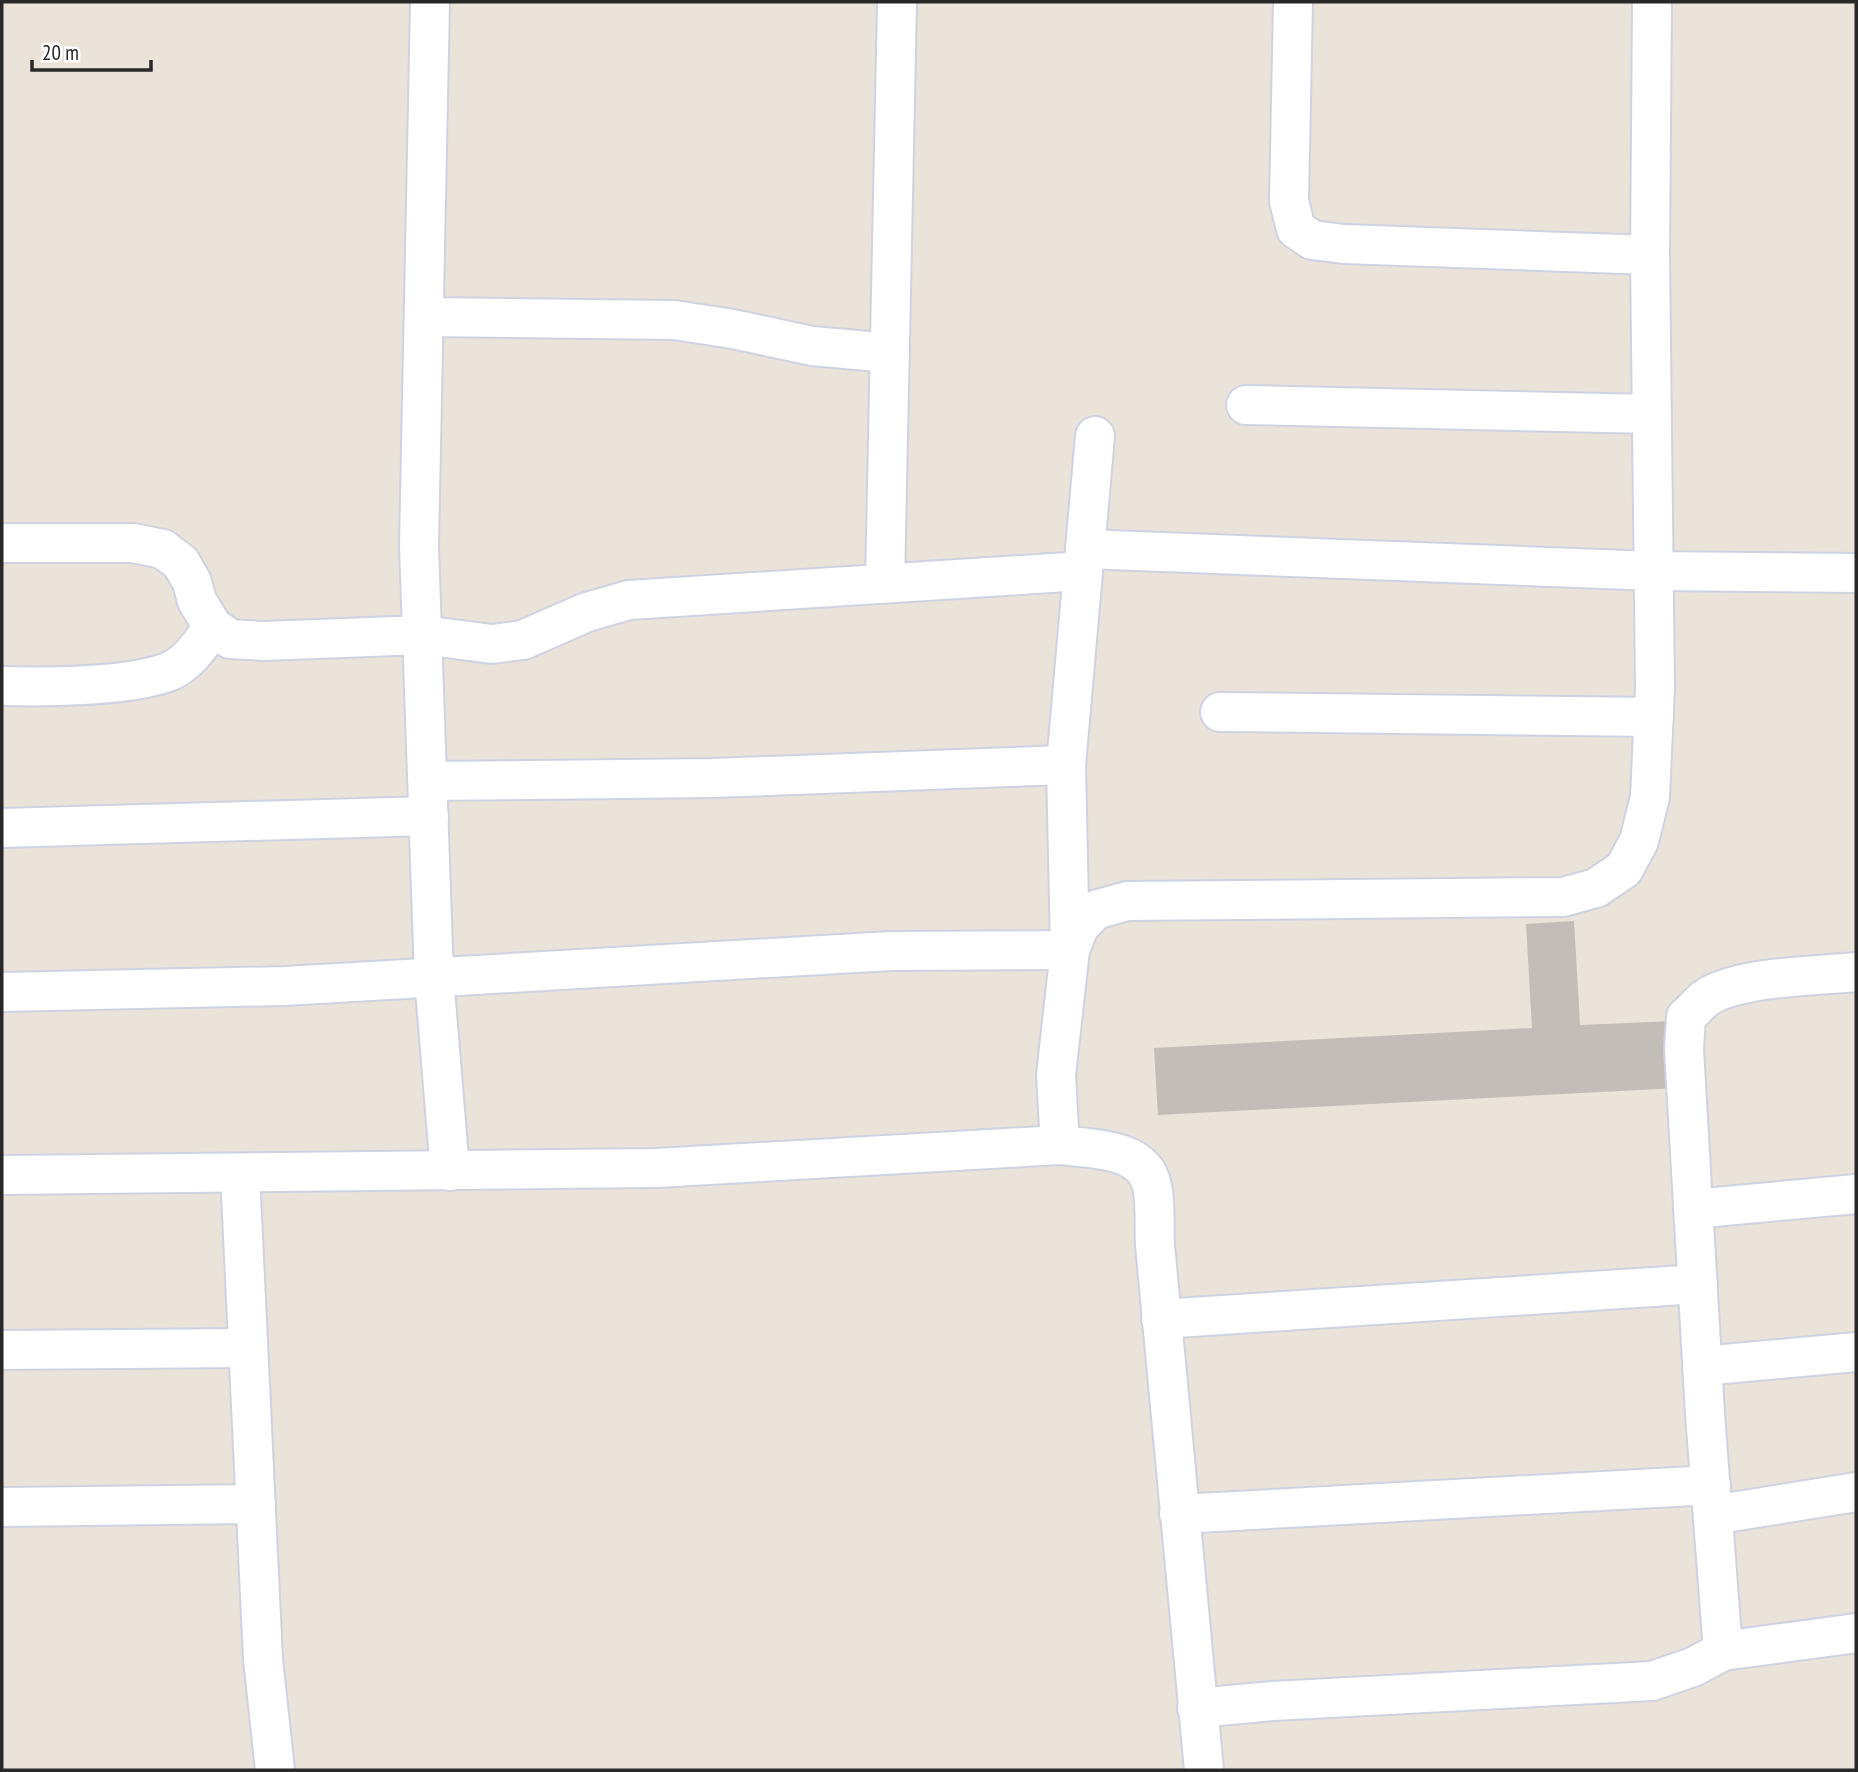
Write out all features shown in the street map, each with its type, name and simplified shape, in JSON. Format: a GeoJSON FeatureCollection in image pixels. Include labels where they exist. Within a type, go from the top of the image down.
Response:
{"type":"FeatureCollection","features":[{"type":"Feature","properties":{"kind":"street"},"geometry":{"type":"LineString","coordinates":[[430,2],[419,546],[434,977],[450,1171]]}},
{"type":"Feature","properties":{"kind":"street"},"geometry":{"type":"LineString","coordinates":[[885,583],[897,2]]}},
{"type":"Feature","properties":{"kind":"street"},"geometry":{"type":"LineString","coordinates":[[1293,2],[1289,201],[1296,229],[1312,240],[1344,244],[1650,255]]}},
{"type":"Feature","properties":{"kind":"street"},"geometry":{"type":"LineString","coordinates":[[1070,950],[1079,926],[1095,910],[1127,901],[1563,897],[1596,888],[1624,869],[1639,841],[1650,797],[1654,717],[1650,255],[1652,2]]}},
{"type":"Feature","properties":{"kind":"street"},"geometry":{"type":"LineString","coordinates":[[424,317],[674,320],[812,346],[890,354]]}},
{"type":"Feature","properties":{"kind":"street"},"geometry":{"type":"LineString","coordinates":[[1245,405],[1651,414]]}},
{"type":"Feature","properties":{"kind":"street"},"geometry":{"type":"LineString","coordinates":[[1060,1146],[1056,1074],[1070,950],[1066,765],[1095,436]]}},
{"type":"Feature","properties":{"kind":"street"},"geometry":{"type":"LineString","coordinates":[[2,543],[133,543],[163,550],[181,563],[192,582],[197,601],[213,627],[230,639],[263,641],[423,635],[492,643],[523,640],[587,612],[629,600],[885,583],[1084,560],[1856,573]]}},
{"type":"Feature","properties":{"kind":"street"},"geometry":{"type":"LineString","coordinates":[[2,685],[38,687],[125,681],[169,671],[194,653],[213,627]]}},
{"type":"Feature","properties":{"kind":"street"},"geometry":{"type":"LineString","coordinates":[[1220,712],[1654,717]]}},
{"type":"Feature","properties":{"kind":"street"},"geometry":{"type":"LineString","coordinates":[[2,828],[713,778],[1066,765]]}},
{"type":"Feature","properties":{"kind":"street"},"geometry":{"type":"LineString","coordinates":[[2,992],[285,986],[891,951],[1070,950]]}},
{"type":"Feature","properties":{"kind":"street"},"geometry":{"type":"LineString","coordinates":[[1723,1651],[1702,1366],[1684,1049],[1686,1017],[1706,998],[1737,986],[1856,972]]}},
{"type":"Feature","properties":{"kind":"street"},"geometry":{"type":"LineString","coordinates":[[2,1175],[656,1168],[1060,1146],[1113,1151],[1139,1162],[1152,1184],[1161,1319],[1204,1770]]}},
{"type":"Feature","properties":{"kind":"street"},"geometry":{"type":"LineString","coordinates":[[240,1173],[263,1659],[275,1770]]}},
{"type":"Feature","properties":{"kind":"street"},"geometry":{"type":"LineString","coordinates":[[1693,1209],[1856,1194]]}},
{"type":"Feature","properties":{"kind":"street"},"geometry":{"type":"LineString","coordinates":[[1161,1319],[1698,1284]]}},
{"type":"Feature","properties":{"kind":"street"},"geometry":{"type":"LineString","coordinates":[[2,1350],[248,1348]]}},
{"type":"Feature","properties":{"kind":"street"},"geometry":{"type":"LineString","coordinates":[[1702,1366],[1856,1352]]}},
{"type":"Feature","properties":{"kind":"street"},"geometry":{"type":"LineString","coordinates":[[1179,1514],[1712,1500],[1856,1492]]}},
{"type":"Feature","properties":{"kind":"street"},"geometry":{"type":"LineString","coordinates":[[2,1507],[256,1504]]}},
{"type":"Feature","properties":{"kind":"street"},"geometry":{"type":"LineString","coordinates":[[1197,1708],[1273,1701],[1652,1681],[1693,1667],[1723,1651],[1856,1633]]}},
{"type":"Feature","properties":{"kind":"building"},"geometry":{"type":"Polygon","coordinates":[[[1574,921],[1580,1025],[1675,1021],[1678,1088],[1158,1115],[1154,1048],[1532,1028],[1526,924],[1574,921]]]}}]}
